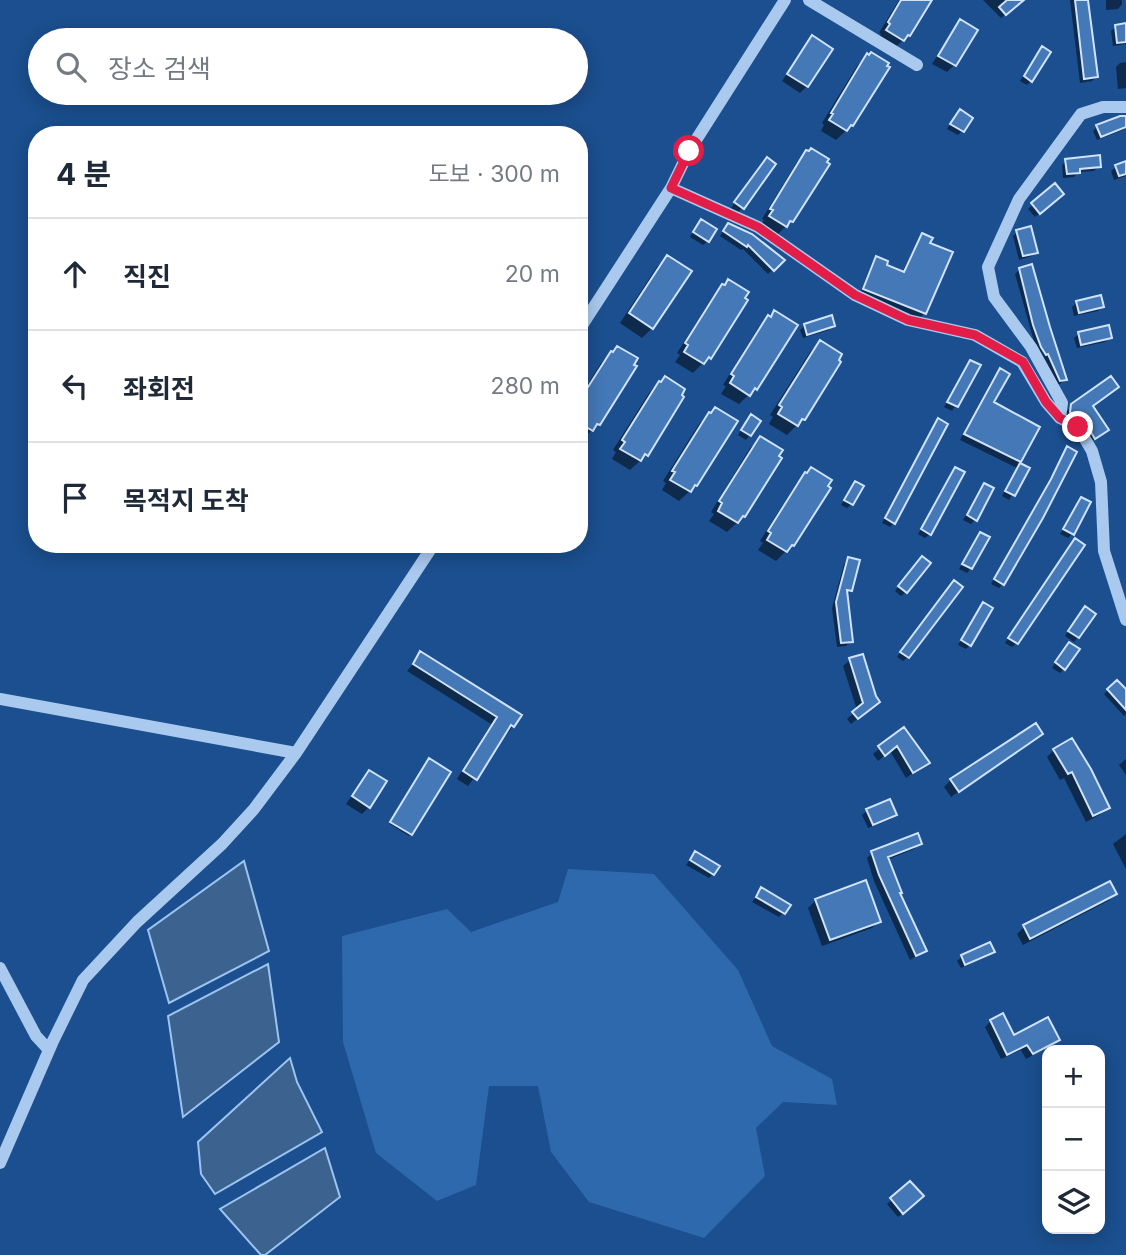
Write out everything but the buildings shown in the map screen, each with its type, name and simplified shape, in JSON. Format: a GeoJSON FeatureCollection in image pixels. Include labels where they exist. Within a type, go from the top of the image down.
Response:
{"type":"FeatureCollection","features":[{"type":"Feature","properties":{"kind":"street"},"geometry":{"type":"LineString","coordinates":[[588,316],[671,188],[689,151],[785,0]]}},
{"type":"Feature","properties":{"kind":"street"},"geometry":{"type":"LineString","coordinates":[[809,0],[917,65]]}},
{"type":"Feature","properties":{"kind":"street"},"geometry":{"type":"LineString","coordinates":[[1060,418],[1062,403],[1031,347],[994,297],[988,267],[1019,199],[1081,114],[1103,107],[1126,107]]}},
{"type":"Feature","properties":{"kind":"street"},"geometry":{"type":"LineString","coordinates":[[671,188],[758,227],[855,295],[908,320],[975,335],[1023,362],[1046,402],[1060,418],[1078,427],[1092,451],[1101,482],[1104,551],[1126,620]]}},
{"type":"Feature","properties":{"kind":"street"},"geometry":{"type":"LineString","coordinates":[[0,1163],[75,992],[91,969],[239,826],[275,782],[428,553]]}},
{"type":"Feature","properties":{"kind":"street"},"geometry":{"type":"LineString","coordinates":[[0,699],[296,753]]}},
{"type":"Feature","properties":{"kind":"street"},"geometry":{"type":"LineString","coordinates":[[0,968],[36,1036],[48,1050]]}},
{"type":"Feature","properties":{"kind":"shaded area"},"geometry":{"type":"Polygon","coordinates":[[[244,861],[269,951],[169,1003],[148,930],[244,861]]]}},
{"type":"Feature","properties":{"kind":"shaded area"},"geometry":{"type":"Polygon","coordinates":[[[568,869],[654,874],[738,970],[772,1046],[832,1079],[837,1105],[783,1102],[756,1128],[765,1176],[704,1238],[589,1202],[551,1152],[538,1086],[489,1086],[476,1185],[437,1201],[376,1153],[343,1042],[342,936],[447,909],[471,932],[558,902],[568,869]]]}},
{"type":"Feature","properties":{"kind":"shaded area"},"geometry":{"type":"Polygon","coordinates":[[[268,964],[279,1042],[183,1117],[168,1016],[268,964]]]}},
{"type":"Feature","properties":{"kind":"shaded area"},"geometry":{"type":"Polygon","coordinates":[[[290,1058],[297,1082],[322,1132],[215,1194],[201,1174],[198,1142],[290,1058]]]}},
{"type":"Feature","properties":{"kind":"shaded area"},"geometry":{"type":"Polygon","coordinates":[[[325,1148],[340,1197],[265,1255],[261,1255],[220,1209],[325,1148]]]}},
{"type":"Feature","properties":{"kind":"route"},"geometry":{"type":"LineString","coordinates":[[689,151],[671,188],[758,227],[855,295],[908,320],[975,335],[1023,362],[1046,402],[1060,418],[1078,427]]}}]}
